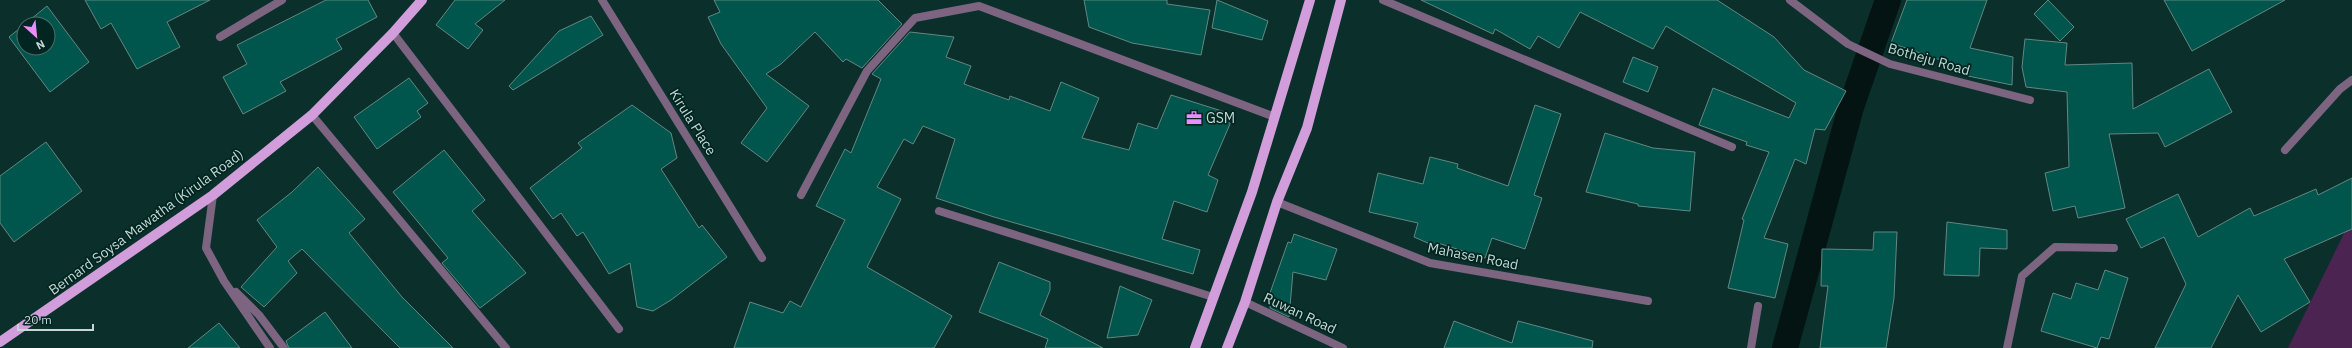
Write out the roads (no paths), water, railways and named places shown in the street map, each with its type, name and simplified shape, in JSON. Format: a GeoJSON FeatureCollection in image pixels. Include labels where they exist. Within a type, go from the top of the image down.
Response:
{"type":"FeatureCollection","features":[{"type":"Feature","properties":{"kind":"main road","name":"Bernard Soysa Mawatha (Kirula Road)"},"geometry":{"type":"LineString","coordinates":[[0,343],[213,195],[312,115],[393,33],[422,0]]}},
{"type":"Feature","properties":{"kind":"main road"},"geometry":{"type":"LineString","coordinates":[[1195,348],[1252,192],[1310,0]]}},
{"type":"Feature","properties":{"kind":"main road"},"geometry":{"type":"LineString","coordinates":[[1227,348],[1245,302],[1277,202],[1307,128],[1341,0]]}},
{"type":"Feature","properties":{"kind":"street"},"geometry":{"type":"LineString","coordinates":[[220,37],[282,0]]}},
{"type":"Feature","properties":{"kind":"street","name":"Kirula Place"},"geometry":{"type":"LineString","coordinates":[[602,0],[762,258]]}},
{"type":"Feature","properties":{"kind":"street"},"geometry":{"type":"LineString","coordinates":[[1383,0],[1732,147]]}},
{"type":"Feature","properties":{"kind":"street","name":"Botheju Road"},"geometry":{"type":"LineString","coordinates":[[1790,0],[1848,44],[1890,64],[2030,100]]}},
{"type":"Feature","properties":{"kind":"street"},"geometry":{"type":"LineString","coordinates":[[801,194],[867,71],[914,18],[979,6],[1275,117]]}},
{"type":"Feature","properties":{"kind":"street"},"geometry":{"type":"LineString","coordinates":[[393,33],[619,329]]}},
{"type":"Feature","properties":{"kind":"street"},"geometry":{"type":"LineString","coordinates":[[2285,150],[2340,89],[2352,80]]}},
{"type":"Feature","properties":{"kind":"street"},"geometry":{"type":"LineString","coordinates":[[312,115],[506,348]]}},
{"type":"Feature","properties":{"kind":"street"},"geometry":{"type":"LineString","coordinates":[[213,195],[206,248],[224,281],[270,348]]}},
{"type":"Feature","properties":{"kind":"street","name":"Mahasen Road"},"geometry":{"type":"LineString","coordinates":[[1277,202],[1430,263],[1648,300]]}},
{"type":"Feature","properties":{"kind":"street"},"geometry":{"type":"LineString","coordinates":[[939,211],[1213,297]]}},
{"type":"Feature","properties":{"kind":"street"},"geometry":{"type":"LineString","coordinates":[[2007,348],[2022,276],[2055,247],[2114,248]]}},
{"type":"Feature","properties":{"kind":"street"},"geometry":{"type":"LineString","coordinates":[[224,281],[260,315],[284,348]]}},
{"type":"Feature","properties":{"kind":"street","name":"Ruwan Road"},"geometry":{"type":"LineString","coordinates":[[1245,302],[1343,348]]}},
{"type":"Feature","properties":{"kind":"street"},"geometry":{"type":"LineString","coordinates":[[1751,348],[1758,306]]}},
{"type":"Feature","properties":{"kind":"street"},"geometry":{"type":"LineString","coordinates":[[0,343],[6,348]]}},
{"type":"Feature","properties":{"kind":"waterway"},"geometry":{"type":"LineString","coordinates":[[1785,348],[1851,107],[1888,0]]}},
{"type":"Feature","properties":{"kind":"place","name":"GSM"},"geometry":{"type":"Point","coordinates":[1194,118]}}]}
